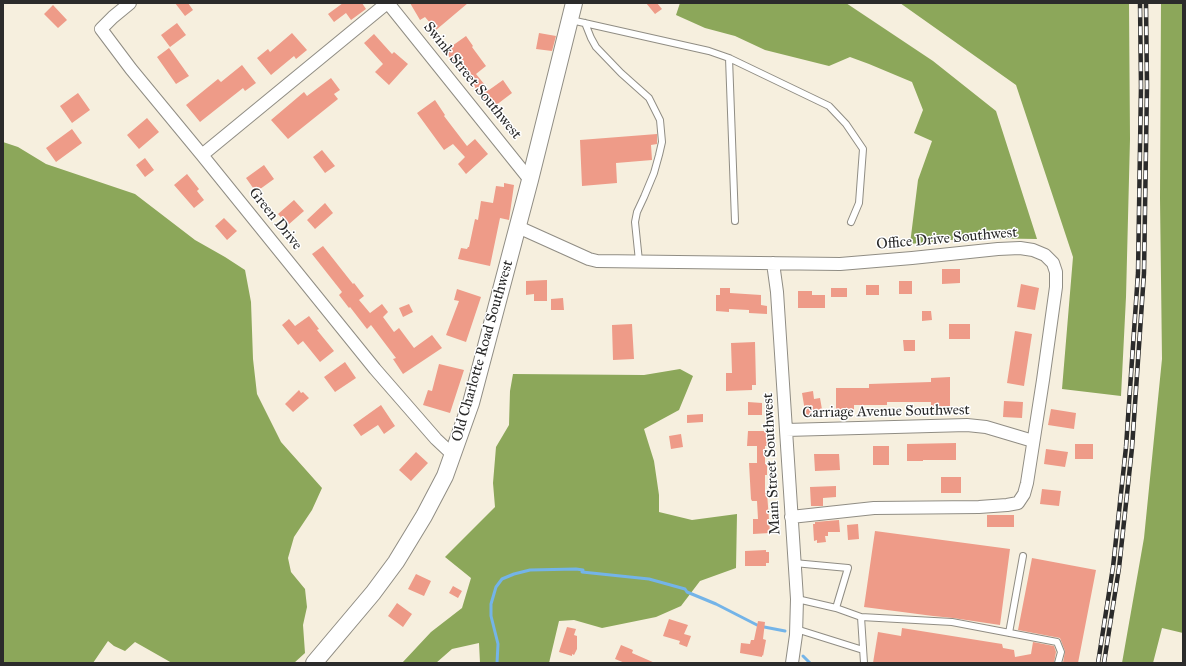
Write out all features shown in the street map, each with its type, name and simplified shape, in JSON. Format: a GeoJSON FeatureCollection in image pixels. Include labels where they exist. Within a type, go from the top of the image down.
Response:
{"type":"FeatureCollection","features":[{"type":"Feature","properties":{"kind":"street","name":"Green Drive"},"geometry":{"type":"LineString","coordinates":[[130,3],[112,17],[101,29],[131,69],[375,369],[436,439],[453,455]]}},
{"type":"Feature","properties":{"kind":"street"},"geometry":{"type":"LineString","coordinates":[[202,156],[388,3]]}},
{"type":"Feature","properties":{"kind":"street","name":"Swink Street Southwest"},"geometry":{"type":"LineString","coordinates":[[388,3],[530,180]]}},
{"type":"Feature","properties":{"kind":"street","name":"Old Charlotte Road Southwest"},"geometry":{"type":"LineString","coordinates":[[314,663],[373,593],[396,562],[424,516],[445,476],[471,403],[518,227],[574,3]]}},
{"type":"Feature","properties":{"kind":"street","name":"Office Drive Southwest"},"geometry":{"type":"LineString","coordinates":[[518,227],[596,261],[717,261],[840,264],[912,258],[998,248],[1020,248],[1033,250],[1045,255],[1053,263],[1056,272],[1056,288],[1043,380],[1027,483],[1024,494],[1018,503],[979,507],[874,508],[791,517]]}},
{"type":"Feature","properties":{"kind":"street","name":"Main Street Southwest"},"geometry":{"type":"LineString","coordinates":[[773,263],[777,292],[797,599],[796,629],[792,663]]}},
{"type":"Feature","properties":{"kind":"street","name":"Carriage Avenue Southwest"},"geometry":{"type":"LineString","coordinates":[[786,430],[966,425],[986,427],[1033,441]]}},
{"type":"Feature","properties":{"kind":"lane"},"geometry":{"type":"LineString","coordinates":[[569,20],[709,51],[729,58],[829,106],[846,124],[863,149],[859,203],[851,222]]}},
{"type":"Feature","properties":{"kind":"lane"},"geometry":{"type":"LineString","coordinates":[[585,23],[596,47],[621,73],[649,98],[660,120],[662,142],[659,155],[654,173],[637,212],[635,222],[639,261]]}},
{"type":"Feature","properties":{"kind":"lane"},"geometry":{"type":"LineString","coordinates":[[729,58],[735,221]]}},
{"type":"Feature","properties":{"kind":"lane"},"geometry":{"type":"LineString","coordinates":[[1009,633],[1023,556]]}},
{"type":"Feature","properties":{"kind":"lane"},"geometry":{"type":"LineString","coordinates":[[794,563],[848,568],[836,608]]}},
{"type":"Feature","properties":{"kind":"lane"},"geometry":{"type":"LineString","coordinates":[[797,599],[836,608],[862,617],[952,622],[1057,642],[1061,652],[1058,663]]}},
{"type":"Feature","properties":{"kind":"lane"},"geometry":{"type":"LineString","coordinates":[[862,617],[864,663]]}},
{"type":"Feature","properties":{"kind":"lane"},"geometry":{"type":"LineString","coordinates":[[796,629],[863,650]]}},
{"type":"Feature","properties":{"kind":"green space"},"geometry":{"type":"Polygon","coordinates":[[[680,3],[846,3],[933,61],[996,111],[1037,239],[972,238],[910,244],[918,180],[932,141],[914,133],[923,110],[912,82],[850,57],[829,66],[765,50],[735,36],[705,28],[676,15],[680,3]]]}},
{"type":"Feature","properties":{"kind":"green space"},"geometry":{"type":"Polygon","coordinates":[[[900,3],[1129,3],[1130,139],[1126,297],[1121,396],[1062,389],[1073,257],[1016,85],[900,3]]]}},
{"type":"Feature","properties":{"kind":"green space"},"geometry":{"type":"Polygon","coordinates":[[[1161,3],[1183,3],[1183,633],[1162,628],[1153,663],[1122,663],[1144,538],[1162,359],[1160,198],[1161,3]]]}},
{"type":"Feature","properties":{"kind":"green space"},"geometry":{"type":"Polygon","coordinates":[[[3,142],[18,147],[46,164],[135,194],[195,240],[245,270],[251,302],[253,359],[257,394],[281,442],[322,488],[312,510],[294,537],[288,558],[291,572],[305,589],[307,607],[303,625],[305,653],[294,663],[172,663],[135,642],[125,651],[114,646],[108,641],[93,663],[3,663],[3,142]]]}},
{"type":"Feature","properties":{"kind":"green space"},"geometry":{"type":"Polygon","coordinates":[[[680,369],[693,376],[679,410],[644,429],[654,461],[659,495],[659,512],[692,520],[737,514],[736,568],[700,581],[681,606],[656,617],[602,628],[574,620],[559,621],[549,663],[480,663],[479,643],[452,649],[436,663],[402,663],[431,632],[462,608],[471,578],[445,557],[495,507],[493,483],[496,447],[509,425],[510,391],[513,374],[644,375],[680,369]]]}},
{"type":"Feature","properties":{"kind":"building"},"geometry":{"type":"Polygon","coordinates":[[[175,3],[188,3],[193,10],[185,16],[175,3]]]}},
{"type":"Feature","properties":{"kind":"building"},"geometry":{"type":"Polygon","coordinates":[[[343,3],[362,3],[366,9],[351,20],[346,13],[334,22],[328,14],[343,3]]]}},
{"type":"Feature","properties":{"kind":"building"},"geometry":{"type":"Polygon","coordinates":[[[410,3],[468,3],[436,30],[425,17],[420,20],[410,3]]]}},
{"type":"Feature","properties":{"kind":"building"},"geometry":{"type":"Polygon","coordinates":[[[646,3],[657,3],[662,9],[655,14],[646,3]]]}},
{"type":"Feature","properties":{"kind":"building"},"geometry":{"type":"Polygon","coordinates":[[[53,5],[67,20],[58,28],[44,14],[53,5]]]}},
{"type":"Feature","properties":{"kind":"building"},"geometry":{"type":"Polygon","coordinates":[[[177,23],[186,35],[170,47],[161,35],[177,23]]]}},
{"type":"Feature","properties":{"kind":"building"},"geometry":{"type":"Polygon","coordinates":[[[292,33],[307,50],[296,59],[294,56],[271,75],[257,58],[268,49],[270,52],[292,33]]]}},
{"type":"Feature","properties":{"kind":"building"},"geometry":{"type":"Polygon","coordinates":[[[539,33],[556,36],[552,51],[536,49],[539,33]]]}},
{"type":"Feature","properties":{"kind":"building"},"geometry":{"type":"Polygon","coordinates":[[[374,34],[392,54],[394,52],[408,64],[389,85],[375,72],[383,64],[364,43],[374,34]]]}},
{"type":"Feature","properties":{"kind":"building"},"geometry":{"type":"Polygon","coordinates":[[[466,36],[486,66],[476,74],[489,90],[503,80],[512,93],[491,109],[458,64],[456,66],[445,51],[466,36]]]}},
{"type":"Feature","properties":{"kind":"building"},"geometry":{"type":"Polygon","coordinates":[[[169,48],[189,76],[176,84],[157,57],[169,48]]]}},
{"type":"Feature","properties":{"kind":"building"},"geometry":{"type":"Polygon","coordinates":[[[242,65],[256,83],[245,91],[243,88],[200,122],[186,105],[218,79],[221,82],[242,65]]]}},
{"type":"Feature","properties":{"kind":"building"},"geometry":{"type":"Polygon","coordinates":[[[331,78],[340,90],[334,94],[338,99],[288,139],[271,120],[304,92],[307,96],[331,78]]]}},
{"type":"Feature","properties":{"kind":"building"},"geometry":{"type":"Polygon","coordinates":[[[78,93],[90,110],[72,123],[60,106],[78,93]]]}},
{"type":"Feature","properties":{"kind":"building"},"geometry":{"type":"Polygon","coordinates":[[[435,100],[445,115],[444,116],[467,146],[475,139],[488,154],[466,174],[458,164],[465,157],[453,144],[444,150],[417,113],[435,100]]]}},
{"type":"Feature","properties":{"kind":"building"},"geometry":{"type":"Polygon","coordinates":[[[147,118],[159,132],[139,149],[127,135],[147,118]]]}},
{"type":"Feature","properties":{"kind":"building"},"geometry":{"type":"Polygon","coordinates":[[[72,129],[82,143],[56,162],[46,148],[72,129]]]}},
{"type":"Feature","properties":{"kind":"building"},"geometry":{"type":"Polygon","coordinates":[[[657,134],[657,144],[651,145],[652,160],[616,163],[617,183],[582,186],[580,140],[657,134]]]}},
{"type":"Feature","properties":{"kind":"building"},"geometry":{"type":"Polygon","coordinates":[[[322,150],[335,166],[325,173],[313,157],[322,150]]]}},
{"type":"Feature","properties":{"kind":"building"},"geometry":{"type":"Polygon","coordinates":[[[145,158],[154,170],[145,177],[136,165],[145,158]]]}},
{"type":"Feature","properties":{"kind":"building"},"geometry":{"type":"Polygon","coordinates":[[[264,165],[274,179],[256,192],[246,178],[264,165]]]}},
{"type":"Feature","properties":{"kind":"building"},"geometry":{"type":"Polygon","coordinates":[[[187,174],[199,189],[197,191],[204,200],[194,208],[174,185],[187,174]]]}},
{"type":"Feature","properties":{"kind":"building"},"geometry":{"type":"Polygon","coordinates":[[[504,183],[514,185],[509,220],[500,218],[490,266],[458,259],[461,248],[467,249],[469,247],[475,219],[478,220],[481,201],[493,203],[496,186],[504,187],[504,183]]]}},
{"type":"Feature","properties":{"kind":"building"},"geometry":{"type":"Polygon","coordinates":[[[294,200],[304,211],[288,225],[278,214],[294,200]]]}},
{"type":"Feature","properties":{"kind":"building"},"geometry":{"type":"Polygon","coordinates":[[[325,203],[333,213],[315,229],[307,220],[325,203]]]}},
{"type":"Feature","properties":{"kind":"building"},"geometry":{"type":"Polygon","coordinates":[[[224,218],[237,231],[227,240],[215,226],[224,218]]]}},
{"type":"Feature","properties":{"kind":"building"},"geometry":{"type":"Polygon","coordinates":[[[323,246],[364,296],[359,300],[370,313],[382,304],[388,312],[383,317],[394,332],[399,328],[414,348],[432,335],[442,348],[403,374],[393,359],[396,358],[371,325],[367,329],[350,307],[349,308],[339,295],[342,292],[312,254],[323,246]]]}},
{"type":"Feature","properties":{"kind":"building"},"geometry":{"type":"Polygon","coordinates":[[[942,269],[960,269],[960,283],[942,284],[942,269]]]}},
{"type":"Feature","properties":{"kind":"building"},"geometry":{"type":"Polygon","coordinates":[[[547,280],[547,301],[534,301],[534,294],[526,295],[526,281],[547,280]]]}},
{"type":"Feature","properties":{"kind":"building"},"geometry":{"type":"Polygon","coordinates":[[[899,281],[912,281],[912,294],[899,294],[899,281]]]}},
{"type":"Feature","properties":{"kind":"building"},"geometry":{"type":"Polygon","coordinates":[[[1021,284],[1039,288],[1035,310],[1017,307],[1021,284]]]}},
{"type":"Feature","properties":{"kind":"building"},"geometry":{"type":"Polygon","coordinates":[[[866,285],[879,285],[879,295],[866,295],[866,285]]]}},
{"type":"Feature","properties":{"kind":"building"},"geometry":{"type":"Polygon","coordinates":[[[720,288],[730,288],[730,293],[761,295],[761,305],[767,306],[767,314],[749,313],[749,310],[729,309],[729,312],[716,311],[716,295],[720,295],[720,288]]]}},
{"type":"Feature","properties":{"kind":"building"},"geometry":{"type":"Polygon","coordinates":[[[831,288],[847,288],[847,297],[831,297],[831,288]]]}},
{"type":"Feature","properties":{"kind":"building"},"geometry":{"type":"Polygon","coordinates":[[[457,289],[481,297],[466,342],[446,335],[459,301],[454,300],[457,289]]]}},
{"type":"Feature","properties":{"kind":"building"},"geometry":{"type":"Polygon","coordinates":[[[798,291],[812,291],[812,295],[825,295],[825,308],[798,308],[798,291]]]}},
{"type":"Feature","properties":{"kind":"building"},"geometry":{"type":"Polygon","coordinates":[[[563,298],[564,310],[551,310],[551,299],[563,298]]]}},
{"type":"Feature","properties":{"kind":"building"},"geometry":{"type":"Polygon","coordinates":[[[409,304],[413,312],[403,317],[399,308],[409,304]]]}},
{"type":"Feature","properties":{"kind":"building"},"geometry":{"type":"Polygon","coordinates":[[[922,311],[931,311],[932,320],[922,321],[922,311]]]}},
{"type":"Feature","properties":{"kind":"building"},"geometry":{"type":"Polygon","coordinates":[[[309,316],[319,329],[317,330],[334,351],[320,362],[303,341],[298,345],[282,325],[289,319],[295,326],[309,316]]]}},
{"type":"Feature","properties":{"kind":"building"},"geometry":{"type":"Polygon","coordinates":[[[632,324],[634,359],[613,360],[612,325],[632,324]]]}},
{"type":"Feature","properties":{"kind":"building"},"geometry":{"type":"Polygon","coordinates":[[[949,324],[970,324],[970,339],[949,339],[949,324]]]}},
{"type":"Feature","properties":{"kind":"building"},"geometry":{"type":"Polygon","coordinates":[[[1015,331],[1032,334],[1024,386],[1007,383],[1015,331]]]}},
{"type":"Feature","properties":{"kind":"building"},"geometry":{"type":"Polygon","coordinates":[[[903,340],[915,340],[915,351],[904,351],[903,340]]]}},
{"type":"Feature","properties":{"kind":"building"},"geometry":{"type":"Polygon","coordinates":[[[755,342],[756,385],[752,385],[752,390],[726,391],[726,373],[732,373],[731,343],[755,342]]]}},
{"type":"Feature","properties":{"kind":"building"},"geometry":{"type":"Polygon","coordinates":[[[345,362],[356,378],[335,392],[324,377],[345,362]]]}},
{"type":"Feature","properties":{"kind":"building"},"geometry":{"type":"Polygon","coordinates":[[[439,364],[464,370],[450,413],[423,405],[428,390],[432,391],[439,364]]]}},
{"type":"Feature","properties":{"kind":"building"},"geometry":{"type":"Polygon","coordinates":[[[950,377],[950,406],[931,407],[931,402],[887,402],[887,405],[854,405],[854,414],[836,414],[836,388],[869,388],[869,384],[931,382],[931,378],[950,377]]]}},
{"type":"Feature","properties":{"kind":"building"},"geometry":{"type":"Polygon","coordinates":[[[299,390],[309,398],[293,412],[285,404],[299,390]]]}},
{"type":"Feature","properties":{"kind":"building"},"geometry":{"type":"Polygon","coordinates":[[[813,391],[814,399],[820,398],[823,415],[806,417],[802,393],[813,391]]]}},
{"type":"Feature","properties":{"kind":"building"},"geometry":{"type":"Polygon","coordinates":[[[1004,401],[1023,402],[1022,418],[1003,417],[1004,401]]]}},
{"type":"Feature","properties":{"kind":"building"},"geometry":{"type":"Polygon","coordinates":[[[748,402],[762,403],[762,415],[748,415],[748,402]]]}},
{"type":"Feature","properties":{"kind":"building"},"geometry":{"type":"Polygon","coordinates":[[[381,405],[395,426],[384,434],[378,425],[361,436],[353,425],[381,405]]]}},
{"type":"Feature","properties":{"kind":"building"},"geometry":{"type":"Polygon","coordinates":[[[1051,409],[1076,413],[1074,429],[1048,425],[1051,409]]]}},
{"type":"Feature","properties":{"kind":"building"},"geometry":{"type":"Polygon","coordinates":[[[703,414],[703,422],[687,423],[687,415],[703,414]]]}},
{"type":"Feature","properties":{"kind":"building"},"geometry":{"type":"Polygon","coordinates":[[[748,431],[768,431],[768,446],[765,446],[765,464],[767,464],[767,475],[765,475],[765,493],[767,493],[770,533],[753,534],[753,519],[758,519],[757,501],[752,501],[751,499],[749,463],[757,463],[757,446],[747,446],[748,431]]]}},
{"type":"Feature","properties":{"kind":"building"},"geometry":{"type":"Polygon","coordinates":[[[681,434],[683,447],[671,449],[669,436],[681,434]]]}},
{"type":"Feature","properties":{"kind":"building"},"geometry":{"type":"Polygon","coordinates":[[[956,443],[956,460],[907,461],[907,444],[956,443]]]}},
{"type":"Feature","properties":{"kind":"building"},"geometry":{"type":"Polygon","coordinates":[[[1075,444],[1093,444],[1093,459],[1075,459],[1075,444]]]}},
{"type":"Feature","properties":{"kind":"building"},"geometry":{"type":"Polygon","coordinates":[[[873,446],[889,446],[889,465],[873,465],[873,446]]]}},
{"type":"Feature","properties":{"kind":"building"},"geometry":{"type":"Polygon","coordinates":[[[1046,449],[1068,452],[1065,467],[1044,464],[1046,449]]]}},
{"type":"Feature","properties":{"kind":"building"},"geometry":{"type":"Polygon","coordinates":[[[416,452],[428,463],[411,481],[399,470],[416,452]]]}},
{"type":"Feature","properties":{"kind":"building"},"geometry":{"type":"Polygon","coordinates":[[[814,454],[839,454],[840,470],[815,471],[814,454]]]}},
{"type":"Feature","properties":{"kind":"building"},"geometry":{"type":"Polygon","coordinates":[[[941,477],[961,477],[961,493],[941,493],[941,477]]]}},
{"type":"Feature","properties":{"kind":"building"},"geometry":{"type":"Polygon","coordinates":[[[836,486],[836,497],[823,498],[823,506],[811,506],[810,487],[836,486]]]}},
{"type":"Feature","properties":{"kind":"building"},"geometry":{"type":"Polygon","coordinates":[[[1042,489],[1061,491],[1059,506],[1040,504],[1042,489]]]}},
{"type":"Feature","properties":{"kind":"building"},"geometry":{"type":"Polygon","coordinates":[[[987,515],[1014,515],[1014,527],[987,527],[987,515]]]}},
{"type":"Feature","properties":{"kind":"building"},"geometry":{"type":"Polygon","coordinates":[[[839,520],[840,532],[828,532],[828,536],[825,536],[826,542],[817,543],[817,540],[814,541],[813,524],[815,524],[815,522],[839,520]]]}},
{"type":"Feature","properties":{"kind":"building"},"geometry":{"type":"Polygon","coordinates":[[[858,524],[859,539],[848,540],[847,525],[858,524]]]}},
{"type":"Feature","properties":{"kind":"building"},"geometry":{"type":"Polygon","coordinates":[[[875,531],[1010,549],[1000,625],[864,607],[875,531]]]}},
{"type":"Feature","properties":{"kind":"building"},"geometry":{"type":"Polygon","coordinates":[[[766,550],[766,552],[769,552],[769,563],[766,563],[766,566],[745,566],[745,551],[766,550]]]}},
{"type":"Feature","properties":{"kind":"building"},"geometry":{"type":"Polygon","coordinates":[[[1032,558],[1096,570],[1078,663],[1063,663],[1065,651],[1060,638],[1018,630],[1032,558]]]}},
{"type":"Feature","properties":{"kind":"building"},"geometry":{"type":"Polygon","coordinates":[[[416,574],[431,581],[424,596],[408,589],[416,574]]]}},
{"type":"Feature","properties":{"kind":"building"},"geometry":{"type":"Polygon","coordinates":[[[453,586],[462,591],[458,598],[449,593],[453,586]]]}},
{"type":"Feature","properties":{"kind":"building"},"geometry":{"type":"Polygon","coordinates":[[[397,603],[412,614],[403,627],[388,616],[397,603]]]}},
{"type":"Feature","properties":{"kind":"building"},"geometry":{"type":"Polygon","coordinates":[[[669,619],[688,625],[684,634],[691,636],[687,647],[679,644],[680,641],[663,636],[669,619]]]}},
{"type":"Feature","properties":{"kind":"building"},"geometry":{"type":"Polygon","coordinates":[[[758,621],[765,622],[763,639],[766,640],[763,656],[740,653],[741,643],[750,644],[751,640],[754,640],[758,621]]]}},
{"type":"Feature","properties":{"kind":"building"},"geometry":{"type":"Polygon","coordinates":[[[567,627],[576,629],[574,635],[577,636],[577,649],[572,656],[559,652],[567,627]]]}},
{"type":"Feature","properties":{"kind":"building"},"geometry":{"type":"Polygon","coordinates":[[[902,628],[1002,644],[1003,648],[1014,650],[1015,657],[1031,654],[1033,642],[1054,646],[1056,652],[1054,663],[873,663],[878,632],[901,636],[902,628]]]}},
{"type":"Feature","properties":{"kind":"building"},"geometry":{"type":"Polygon","coordinates":[[[621,645],[633,650],[632,653],[655,663],[625,663],[615,659],[621,645]]]}},
{"type":"Feature","properties":{"kind":"waterway"},"geometry":{"type":"LineString","coordinates":[[497,663],[498,644],[491,616],[491,604],[496,587],[502,579],[530,570],[576,569],[583,570],[582,572],[649,579],[685,589],[687,592],[716,604],[759,626],[785,631]]}},
{"type":"Feature","properties":{"kind":"waterway"},"geometry":{"type":"LineString","coordinates":[[803,656],[810,663]]}},
{"type":"Feature","properties":{"kind":"railway"},"geometry":{"type":"LineString","coordinates":[[1098,663],[1113,567],[1126,447],[1138,273],[1141,86],[1140,3]]}},
{"type":"Feature","properties":{"kind":"railway"},"geometry":{"type":"LineString","coordinates":[[1104,663],[1119,568],[1132,448],[1144,273],[1147,86],[1146,3]]}}]}
